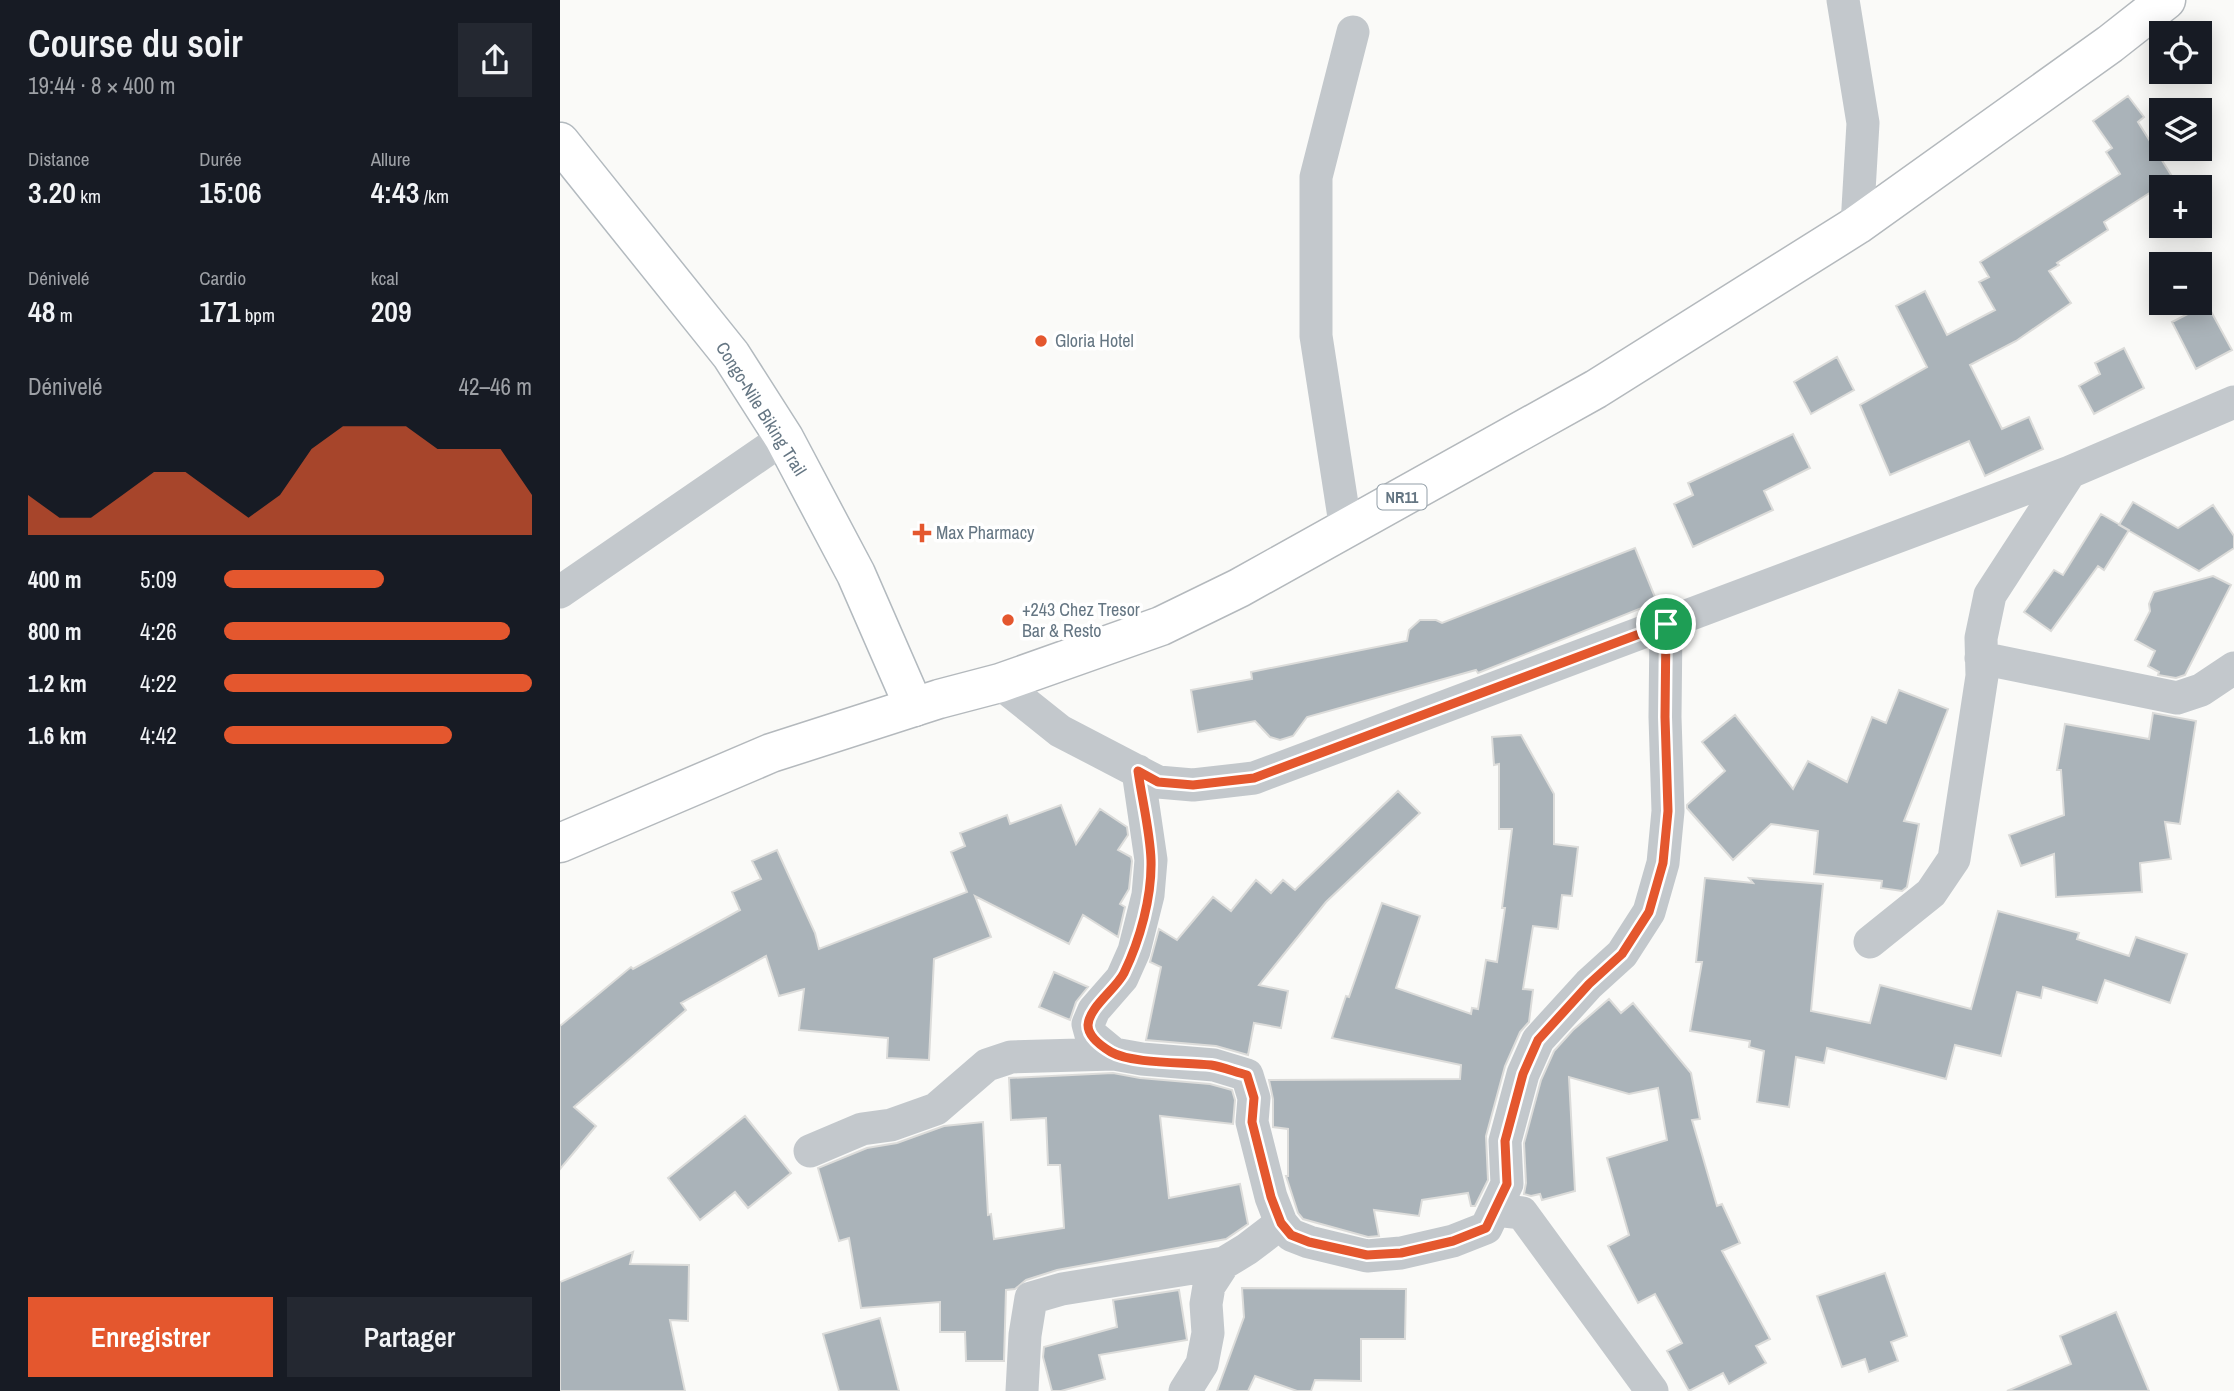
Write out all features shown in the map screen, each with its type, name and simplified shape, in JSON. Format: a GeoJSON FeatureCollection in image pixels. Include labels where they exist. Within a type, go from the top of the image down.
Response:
{"type":"FeatureCollection","features":[{"type":"Feature","properties":{"kind":"main road","name":"NR11"},"geometry":{"type":"LineString","coordinates":[[560,843],[771,753],[1000,683],[1161,626],[1239,588],[1596,389],[1857,225],[2110,44],[2166,0]]}},
{"type":"Feature","properties":{"kind":"main road","name":"Congo-Nile Biking Trail"},"geometry":{"type":"LineString","coordinates":[[560,142],[731,355],[784,438],[856,574],[915,707]]}},
{"type":"Feature","properties":{"kind":"street"},"geometry":{"type":"LineString","coordinates":[[1843,0],[1863,123],[1857,225]]}},
{"type":"Feature","properties":{"kind":"street"},"geometry":{"type":"LineString","coordinates":[[1346,530],[1316,336],[1317,177],[1353,32]]}},
{"type":"Feature","properties":{"kind":"street"},"geometry":{"type":"LineString","coordinates":[[1000,683],[1060,731],[1158,782],[1193,785],[1254,778],[2070,472],[2234,402]]}},
{"type":"Feature","properties":{"kind":"street"},"geometry":{"type":"LineString","coordinates":[[560,592],[784,438]]}},
{"type":"Feature","properties":{"kind":"street"},"geometry":{"type":"LineString","coordinates":[[1870,942],[1931,893],[1954,859],[1976,722],[1982,676],[1981,638],[1990,595],[2070,472]]}},
{"type":"Feature","properties":{"kind":"street"},"geometry":{"type":"LineString","coordinates":[[810,1151],[862,1129],[891,1125],[936,1109],[987,1065],[1011,1057],[1114,1054],[1214,1065],[1247,1075],[1254,1098],[1252,1122],[1271,1197],[1281,1223],[1291,1235],[1309,1242],[1367,1255],[1401,1253],[1453,1241],[1486,1228],[1507,1184],[1505,1141],[1523,1074],[1538,1040],[1589,984],[1622,954],[1649,912],[1663,863],[1668,811],[1666,624]]}},
{"type":"Feature","properties":{"kind":"street"},"geometry":{"type":"LineString","coordinates":[[1981,658],[2177,698],[2201,690],[2234,668]]}},
{"type":"Feature","properties":{"kind":"street"},"geometry":{"type":"LineString","coordinates":[[1114,1054],[1098,1044],[1091,1035],[1088,1024],[1094,1010],[1122,978],[1134,951],[1148,895],[1151,860],[1138,771]]}},
{"type":"Feature","properties":{"kind":"street"},"geometry":{"type":"LineString","coordinates":[[1496,1210],[1522,1213],[1652,1391]]}},
{"type":"Feature","properties":{"kind":"street"},"geometry":{"type":"LineString","coordinates":[[1022,1391],[1025,1335],[1031,1298],[1062,1289],[1224,1263],[1281,1223]]}},
{"type":"Feature","properties":{"kind":"street"},"geometry":{"type":"LineString","coordinates":[[1185,1391],[1202,1364],[1208,1333],[1206,1304],[1209,1286],[1224,1263]]}},
{"type":"Feature","properties":{"kind":"building"},"geometry":{"type":"Polygon","coordinates":[[[2128,96],[2144,117],[2138,122],[2149,140],[2149,161],[2162,161],[2171,175],[2149,175],[2149,193],[2104,222],[2108,230],[2049,271],[2071,303],[2016,341],[1970,365],[2002,429],[2029,417],[2043,449],[1985,476],[1969,441],[1890,475],[1860,405],[1927,367],[1896,306],[1925,291],[1947,335],[1995,310],[1979,282],[1989,277],[1980,262],[2120,174],[2106,152],[2112,148],[2093,121],[2128,96]]]}},
{"type":"Feature","properties":{"kind":"building"},"geometry":{"type":"Polygon","coordinates":[[[2212,313],[2232,350],[2196,369],[2172,322],[2186,315],[2212,313]]]}},
{"type":"Feature","properties":{"kind":"building"},"geometry":{"type":"Polygon","coordinates":[[[2124,348],[2144,388],[2094,414],[2079,386],[2100,374],[2095,363],[2124,348]]]}},
{"type":"Feature","properties":{"kind":"building"},"geometry":{"type":"Polygon","coordinates":[[[1837,357],[1854,390],[1811,414],[1794,382],[1837,357]]]}},
{"type":"Feature","properties":{"kind":"building"},"geometry":{"type":"Polygon","coordinates":[[[1793,434],[1810,468],[1764,491],[1773,510],[1693,547],[1674,504],[1693,495],[1688,483],[1793,434]]]}},
{"type":"Feature","properties":{"kind":"building"},"geometry":{"type":"Polygon","coordinates":[[[2133,502],[2178,528],[2213,505],[2234,536],[2234,548],[2199,571],[2119,525],[2133,502]]]}},
{"type":"Feature","properties":{"kind":"building"},"geometry":{"type":"Polygon","coordinates":[[[2101,514],[2129,530],[2104,570],[2098,566],[2051,631],[2024,612],[2054,570],[2063,575],[2101,514]]]}},
{"type":"Feature","properties":{"kind":"building"},"geometry":{"type":"Polygon","coordinates":[[[1635,548],[1657,602],[1478,673],[1476,670],[1307,717],[1293,736],[1280,740],[1270,737],[1255,721],[1198,732],[1191,690],[1252,679],[1251,672],[1407,641],[1409,630],[1420,620],[1436,620],[1442,623],[1635,548]]]}},
{"type":"Feature","properties":{"kind":"building"},"geometry":{"type":"Polygon","coordinates":[[[2213,576],[2231,585],[2185,675],[2176,678],[2158,675],[2159,672],[2148,666],[2155,651],[2135,640],[2150,611],[2149,604],[2154,592],[2213,576]]]}},
{"type":"Feature","properties":{"kind":"building"},"geometry":{"type":"Polygon","coordinates":[[[1899,690],[1948,709],[1904,821],[1919,824],[1907,887],[1902,891],[1881,888],[1882,881],[1814,874],[1818,831],[1771,824],[1733,860],[1687,808],[1687,805],[1725,771],[1702,742],[1735,715],[1793,789],[1808,761],[1847,782],[1872,717],[1886,723],[1899,690]]]}},
{"type":"Feature","properties":{"kind":"building"},"geometry":{"type":"Polygon","coordinates":[[[2153,713],[2196,721],[2180,824],[2165,822],[2171,859],[2140,863],[2142,892],[2056,897],[2054,854],[2021,866],[2009,835],[2064,815],[2061,770],[2057,770],[2065,724],[2149,739],[2153,713]]]}},
{"type":"Feature","properties":{"kind":"building"},"geometry":{"type":"Polygon","coordinates":[[[1521,735],[1554,794],[1554,844],[1578,847],[1572,896],[1562,895],[1558,929],[1533,926],[1523,989],[1533,990],[1529,1022],[1520,1032],[1505,1066],[1486,1136],[1488,1180],[1475,1206],[1471,1206],[1468,1193],[1422,1200],[1419,1216],[1374,1210],[1379,1236],[1368,1237],[1303,1219],[1298,1213],[1286,1176],[1288,1129],[1273,1127],[1273,1099],[1269,1080],[1460,1079],[1461,1065],[1332,1038],[1382,903],[1420,916],[1396,988],[1471,1014],[1472,1008],[1478,1009],[1486,960],[1497,962],[1512,829],[1499,829],[1499,764],[1494,765],[1492,737],[1521,735]]]}},
{"type":"Feature","properties":{"kind":"building"},"geometry":{"type":"Polygon","coordinates":[[[1398,791],[1420,813],[1326,902],[1259,985],[1288,991],[1281,1028],[1254,1023],[1248,1055],[1216,1046],[1146,1040],[1161,967],[1150,962],[1159,929],[1177,940],[1213,897],[1231,911],[1256,880],[1271,893],[1283,880],[1295,890],[1398,791]]]}},
{"type":"Feature","properties":{"kind":"building"},"geometry":{"type":"Polygon","coordinates":[[[1061,805],[1076,844],[1100,809],[1127,827],[1128,835],[1118,850],[1131,857],[1132,861],[1129,889],[1120,904],[1125,907],[1118,937],[1083,915],[1069,944],[975,896],[991,937],[934,959],[929,1060],[887,1058],[888,1038],[799,1030],[804,989],[779,996],[766,956],[681,1003],[686,1010],[574,1107],[596,1126],[560,1169],[560,1026],[631,967],[633,969],[740,910],[732,892],[761,879],[752,861],[777,850],[815,933],[819,949],[967,892],[951,852],[965,846],[960,833],[1007,815],[1010,824],[1061,805]]]}},
{"type":"Feature","properties":{"kind":"building"},"geometry":{"type":"Polygon","coordinates":[[[1705,878],[1753,883],[1749,878],[1823,884],[1811,1011],[1870,1023],[1880,985],[1971,1009],[1998,911],[2079,933],[2077,939],[2129,956],[2136,937],[2187,954],[2170,1003],[2105,980],[2097,1003],[2043,987],[2041,998],[2017,992],[2001,1056],[1955,1045],[1946,1079],[1827,1048],[1824,1063],[1796,1057],[1789,1107],[1757,1102],[1764,1051],[1749,1047],[1750,1041],[1690,1031],[1702,962],[1696,962],[1705,878]]]}},
{"type":"Feature","properties":{"kind":"building"},"geometry":{"type":"Polygon","coordinates":[[[1054,972],[1088,987],[1076,1002],[1070,1020],[1039,1007],[1054,972]]]}},
{"type":"Feature","properties":{"kind":"building"},"geometry":{"type":"Polygon","coordinates":[[[1609,999],[1621,1013],[1633,1003],[1691,1073],[1700,1119],[1692,1120],[1717,1206],[1722,1204],[1740,1243],[1722,1251],[1770,1339],[1756,1346],[1766,1363],[1729,1384],[1723,1373],[1689,1391],[1667,1351],[1682,1343],[1655,1294],[1638,1303],[1608,1246],[1629,1235],[1607,1158],[1667,1140],[1658,1088],[1629,1094],[1569,1077],[1575,1191],[1542,1200],[1540,1194],[1524,1194],[1524,1143],[1541,1080],[1554,1051],[1573,1030],[1609,999]]]}},
{"type":"Feature","properties":{"kind":"building"},"geometry":{"type":"Polygon","coordinates":[[[1113,1073],[1210,1084],[1232,1090],[1235,1100],[1233,1124],[1160,1116],[1169,1198],[1240,1184],[1248,1224],[1226,1239],[1057,1270],[1026,1280],[1015,1289],[1006,1290],[1004,1361],[966,1361],[965,1332],[940,1332],[940,1302],[861,1308],[849,1238],[839,1241],[818,1168],[867,1148],[897,1143],[944,1126],[983,1122],[988,1215],[991,1214],[994,1239],[1064,1228],[1060,1165],[1048,1165],[1046,1118],[1011,1120],[1009,1078],[1113,1073]]]}},
{"type":"Feature","properties":{"kind":"building"},"geometry":{"type":"Polygon","coordinates":[[[745,1116],[791,1173],[748,1208],[735,1192],[700,1220],[668,1178],[745,1116]]]}},
{"type":"Feature","properties":{"kind":"building"},"geometry":{"type":"Polygon","coordinates":[[[633,1252],[630,1264],[689,1265],[688,1321],[670,1320],[685,1391],[560,1391],[560,1282],[633,1252]]]}},
{"type":"Feature","properties":{"kind":"building"},"geometry":{"type":"Polygon","coordinates":[[[1885,1273],[1907,1336],[1891,1342],[1898,1361],[1869,1372],[1865,1359],[1842,1367],[1817,1296],[1885,1273]]]}},
{"type":"Feature","properties":{"kind":"building"},"geometry":{"type":"Polygon","coordinates":[[[1242,1288],[1406,1289],[1405,1339],[1361,1339],[1361,1381],[1315,1380],[1311,1391],[1297,1391],[1255,1376],[1248,1391],[1217,1391],[1244,1317],[1242,1288]]]}},
{"type":"Feature","properties":{"kind":"building"},"geometry":{"type":"Polygon","coordinates":[[[1179,1290],[1187,1340],[1099,1355],[1105,1379],[1052,1391],[1043,1357],[1044,1347],[1117,1327],[1113,1300],[1179,1290]]]}},
{"type":"Feature","properties":{"kind":"building"},"geometry":{"type":"Polygon","coordinates":[[[2116,1312],[2149,1391],[2007,1391],[2071,1364],[2060,1336],[2116,1312]]]}},
{"type":"Feature","properties":{"kind":"building"},"geometry":{"type":"Polygon","coordinates":[[[880,1318],[899,1391],[839,1391],[823,1334],[880,1318]]]}},
{"type":"Feature","properties":{"kind":"place","name":"Gloria Hotel"},"geometry":{"type":"Point","coordinates":[1041,341]}},
{"type":"Feature","properties":{"kind":"place","name":"Max Pharmacy"},"geometry":{"type":"Point","coordinates":[922,533]}},
{"type":"Feature","properties":{"kind":"place","name":"+243 Chez Tresor Bar & Resto"},"geometry":{"type":"Point","coordinates":[1008,620]}},
{"type":"Feature","properties":{"kind":"route"},"geometry":{"type":"LineString","coordinates":[[1666,624],[1668,811],[1663,863],[1649,912],[1622,954],[1589,984],[1538,1040],[1523,1074],[1505,1141],[1507,1184],[1486,1228],[1453,1241],[1401,1253],[1367,1255],[1335,1249],[1291,1235],[1281,1223],[1271,1197],[1252,1122],[1254,1098],[1247,1075],[1214,1065],[1114,1054],[1098,1044],[1091,1035],[1088,1024],[1094,1010],[1122,978],[1134,951],[1148,895],[1151,860],[1138,771],[1158,782],[1193,785],[1254,778],[1666,624]]}}]}
